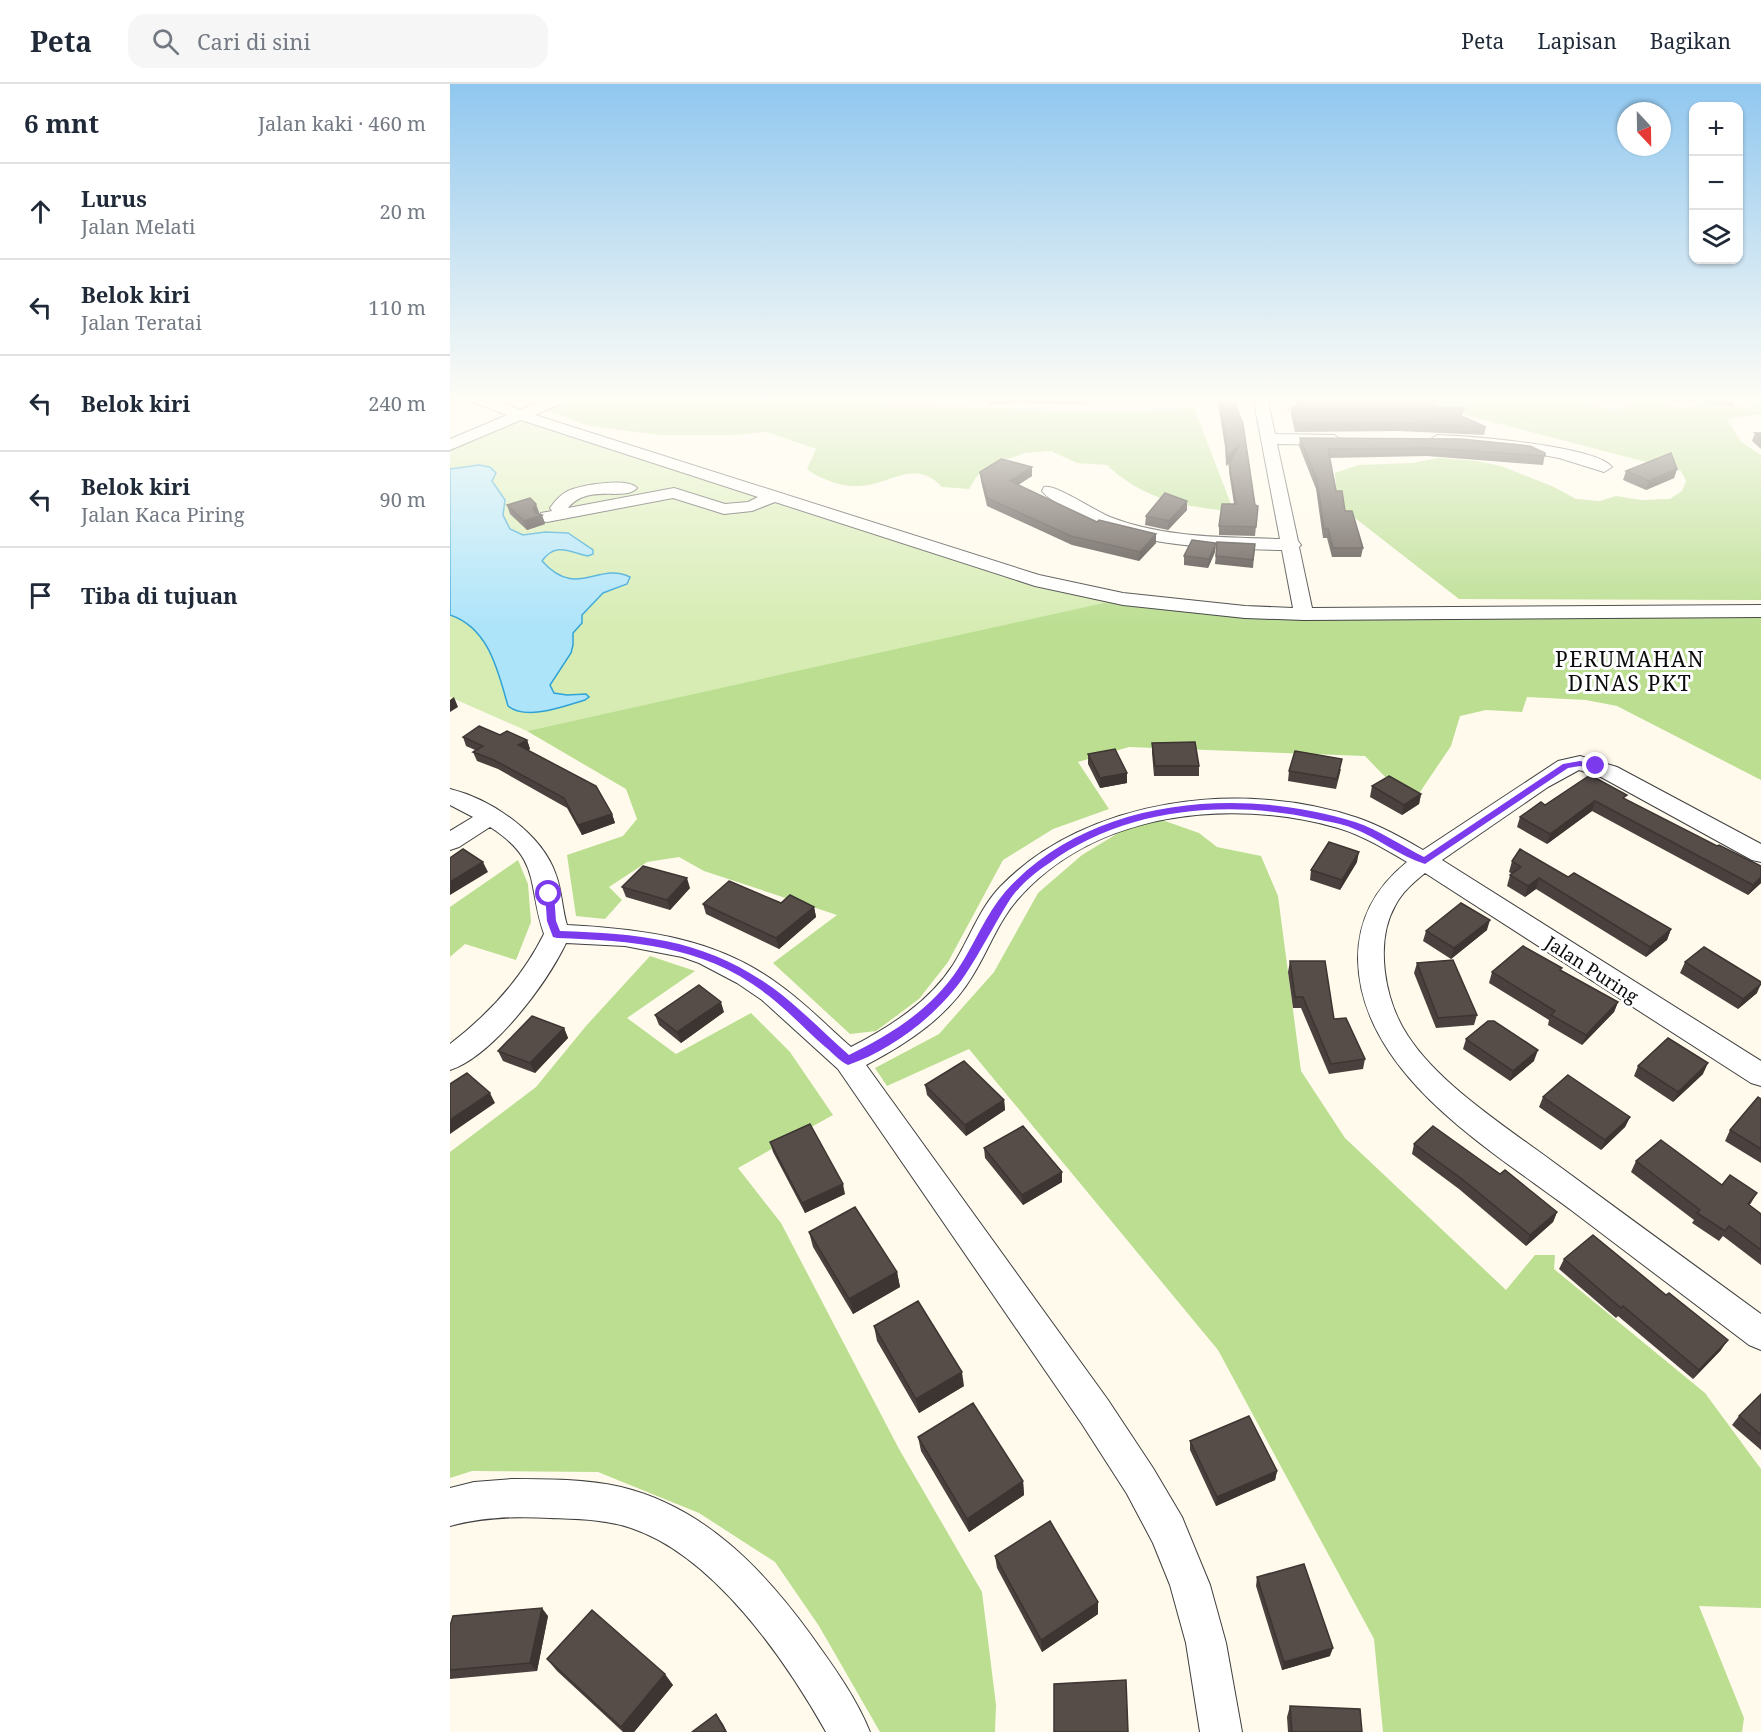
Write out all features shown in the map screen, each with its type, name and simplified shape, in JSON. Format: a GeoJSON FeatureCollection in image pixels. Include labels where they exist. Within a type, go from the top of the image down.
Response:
{"type":"FeatureCollection","features":[{"type":"Feature","properties":{"kind":"street"},"geometry":{"type":"LineString","coordinates":[[705,474],[1035,580],[1082,592],[1185,607],[1304,614],[1761,611]]}},
{"type":"Feature","properties":{"kind":"street"},"geometry":{"type":"LineString","coordinates":[[1277,474],[1304,614]]}},
{"type":"Feature","properties":{"kind":"street"},"geometry":{"type":"LineString","coordinates":[[1050,491],[1070,506],[1089,515],[1147,533],[1178,539],[1292,545]]}},
{"type":"Feature","properties":{"kind":"street"},"geometry":{"type":"LineString","coordinates":[[555,515],[674,493],[724,509],[752,506],[774,496]]}},
{"type":"Feature","properties":{"kind":"street"},"geometry":{"type":"LineString","coordinates":[[1761,854],[1610,772],[1580,763],[1566,766],[1425,861],[1390,892],[1379,914],[1372,938],[1373,973],[1380,1009],[1398,1044],[1467,1115],[1761,1334]]}},
{"type":"Feature","properties":{"kind":"street"},"geometry":{"type":"LineString","coordinates":[[450,796],[490,817],[515,834],[536,855],[549,894],[552,921],[557,934],[535,976],[516,999],[488,1028],[450,1059]]}},
{"type":"Feature","properties":{"kind":"street","name":"Jalan Puring"},"geometry":{"type":"LineString","coordinates":[[848,1060],[881,1045],[937,1002],[960,974],[1007,896],[1033,870],[1065,847],[1102,830],[1148,815],[1201,807],[1238,806],[1281,809],[1354,825],[1425,861],[1761,1075]]}},
{"type":"Feature","properties":{"kind":"street"},"geometry":{"type":"LineString","coordinates":[[450,842],[490,817]]}},
{"type":"Feature","properties":{"kind":"street"},"geometry":{"type":"LineString","coordinates":[[557,934],[635,938],[685,948],[708,956],[747,976],[772,993],[848,1060],[1095,1412],[1140,1481],[1168,1531],[1190,1585],[1206,1643],[1221,1732]]}},
{"type":"Feature","properties":{"kind":"street"},"geometry":{"type":"LineString","coordinates":[[450,1507],[522,1497],[574,1500],[630,1509],[689,1535],[750,1588],[783,1631],[841,1716],[849,1732]]}},
{"type":"Feature","properties":{"kind":"green space"},"geometry":{"type":"Polygon","coordinates":[[[450,474],[698,474],[1113,603],[527,731],[450,697],[450,474]]]}},
{"type":"Feature","properties":{"kind":"green space"},"geometry":{"type":"Polygon","coordinates":[[[815,474],[907,474],[859,486],[838,484],[815,474]]]}},
{"type":"Feature","properties":{"kind":"green space"},"geometry":{"type":"Polygon","coordinates":[[[922,474],[980,474],[969,489],[942,487],[932,478],[922,474]]]}},
{"type":"Feature","properties":{"kind":"green space"},"geometry":{"type":"Polygon","coordinates":[[[1117,474],[1219,474],[1234,512],[1166,500],[1136,487],[1117,474]]]}},
{"type":"Feature","properties":{"kind":"green space"},"geometry":{"type":"Polygon","coordinates":[[[1335,474],[1521,474],[1576,499],[1600,501],[1616,496],[1641,500],[1670,499],[1682,491],[1686,481],[1682,474],[1761,474],[1761,600],[1459,599],[1328,497],[1336,490],[1335,474]]]}},
{"type":"Feature","properties":{"kind":"green space"},"geometry":{"type":"Polygon","coordinates":[[[1117,600],[1193,610],[1761,614],[1761,780],[1617,706],[1586,700],[1527,697],[1522,712],[1486,710],[1460,716],[1451,746],[1418,795],[1391,783],[1365,756],[1129,747],[1078,762],[1109,809],[1053,829],[1003,860],[948,962],[919,999],[876,1031],[850,1034],[773,963],[837,915],[704,871],[679,857],[647,862],[609,887],[622,900],[605,919],[576,916],[567,855],[623,836],[637,819],[626,789],[527,731],[1117,600]]]}},
{"type":"Feature","properties":{"kind":"green space"},"geometry":{"type":"Polygon","coordinates":[[[1148,815],[1199,833],[1217,847],[1261,856],[1278,896],[1301,1071],[1345,1138],[1506,1290],[1535,1255],[1555,1255],[1554,1269],[1705,1393],[1761,1469],[1761,1608],[1699,1606],[1744,1718],[1742,1732],[1383,1732],[1374,1639],[1218,1350],[969,1049],[887,1086],[875,1068],[939,1034],[994,972],[1038,893],[1082,855],[1148,815]]]}},
{"type":"Feature","properties":{"kind":"green space"},"geometry":{"type":"Polygon","coordinates":[[[518,860],[528,884],[531,922],[516,960],[465,944],[450,957],[450,907],[518,860]]]}},
{"type":"Feature","properties":{"kind":"green space"},"geometry":{"type":"Polygon","coordinates":[[[650,956],[695,971],[627,1018],[676,1054],[751,1013],[790,1052],[833,1115],[738,1168],[781,1223],[899,1449],[982,1592],[996,1705],[995,1732],[880,1732],[819,1626],[775,1562],[699,1513],[598,1472],[472,1471],[450,1478],[450,1152],[536,1087],[586,1026],[650,956]]]}},
{"type":"Feature","properties":{"kind":"water"},"geometry":{"type":"Polygon","coordinates":[[[450,474],[496,474],[492,481],[505,500],[503,515],[510,529],[523,535],[545,532],[568,533],[593,550],[593,554],[588,556],[564,550],[553,551],[542,561],[555,572],[566,578],[577,579],[608,573],[630,577],[627,584],[603,593],[582,615],[582,623],[573,633],[571,653],[550,685],[554,693],[586,694],[589,697],[546,711],[525,712],[508,706],[496,665],[483,640],[463,621],[450,615],[450,474]]]}},
{"type":"Feature","properties":{"kind":"building"},"geometry":{"type":"Polygon","coordinates":[[[981,474],[1021,474],[1010,481],[1097,522],[1099,520],[1156,534],[1140,552],[1071,536],[987,498],[981,474]]]}},
{"type":"Feature","properties":{"kind":"building"},"geometry":{"type":"Polygon","coordinates":[[[1231,474],[1250,474],[1255,505],[1258,506],[1256,527],[1219,526],[1222,504],[1236,504],[1231,474]]]}},
{"type":"Feature","properties":{"kind":"building"},"geometry":{"type":"Polygon","coordinates":[[[1315,474],[1333,474],[1336,491],[1342,491],[1345,511],[1352,511],[1363,548],[1333,548],[1328,529],[1324,529],[1315,474]]]}},
{"type":"Feature","properties":{"kind":"building"},"geometry":{"type":"Polygon","coordinates":[[[1633,474],[1666,474],[1649,481],[1633,474]]]}},
{"type":"Feature","properties":{"kind":"building"},"geometry":{"type":"Polygon","coordinates":[[[1165,493],[1187,501],[1169,521],[1146,516],[1165,493]]]}},
{"type":"Feature","properties":{"kind":"building"},"geometry":{"type":"Polygon","coordinates":[[[530,498],[536,504],[533,509],[542,515],[524,521],[507,505],[530,498]]]}},
{"type":"Feature","properties":{"kind":"building"},"geometry":{"type":"Polygon","coordinates":[[[1192,540],[1216,543],[1209,559],[1184,556],[1192,540]]]}},
{"type":"Feature","properties":{"kind":"building"},"geometry":{"type":"Polygon","coordinates":[[[1217,542],[1255,544],[1253,560],[1216,556],[1217,542]]]}},
{"type":"Feature","properties":{"kind":"building"},"geometry":{"type":"Polygon","coordinates":[[[479,726],[500,735],[507,731],[527,740],[518,745],[596,786],[612,814],[578,825],[564,798],[494,760],[473,752],[483,746],[463,737],[479,726]]]}},
{"type":"Feature","properties":{"kind":"building"},"geometry":{"type":"Polygon","coordinates":[[[1195,742],[1199,766],[1155,766],[1152,743],[1195,742]]]}},
{"type":"Feature","properties":{"kind":"building"},"geometry":{"type":"Polygon","coordinates":[[[1115,749],[1127,773],[1100,778],[1088,754],[1115,749]]]}},
{"type":"Feature","properties":{"kind":"building"},"geometry":{"type":"Polygon","coordinates":[[[1295,751],[1342,759],[1337,779],[1289,771],[1295,751]]]}},
{"type":"Feature","properties":{"kind":"building"},"geometry":{"type":"Polygon","coordinates":[[[1590,775],[1627,795],[1623,798],[1761,866],[1761,877],[1753,885],[1595,801],[1550,834],[1520,817],[1541,802],[1545,805],[1590,775]]]}},
{"type":"Feature","properties":{"kind":"building"},"geometry":{"type":"Polygon","coordinates":[[[1389,776],[1421,794],[1404,805],[1372,786],[1389,776]]]}},
{"type":"Feature","properties":{"kind":"building"},"geometry":{"type":"Polygon","coordinates":[[[1329,842],[1359,852],[1342,880],[1311,870],[1329,842]]]}},
{"type":"Feature","properties":{"kind":"building"},"geometry":{"type":"Polygon","coordinates":[[[463,849],[483,862],[450,882],[450,858],[463,849]]]}},
{"type":"Feature","properties":{"kind":"building"},"geometry":{"type":"Polygon","coordinates":[[[1520,849],[1568,877],[1574,873],[1671,929],[1650,947],[1539,878],[1528,886],[1510,875],[1521,867],[1512,861],[1520,849]]]}},
{"type":"Feature","properties":{"kind":"building"},"geometry":{"type":"Polygon","coordinates":[[[643,866],[687,878],[667,900],[622,887],[643,866]]]}},
{"type":"Feature","properties":{"kind":"building"},"geometry":{"type":"Polygon","coordinates":[[[729,881],[781,903],[790,895],[814,907],[776,938],[703,904],[729,881]]]}},
{"type":"Feature","properties":{"kind":"building"},"geometry":{"type":"Polygon","coordinates":[[[1461,903],[1490,920],[1454,948],[1426,931],[1461,903]]]}},
{"type":"Feature","properties":{"kind":"building"},"geometry":{"type":"Polygon","coordinates":[[[1523,946],[1562,968],[1560,970],[1618,1002],[1586,1035],[1551,1015],[1555,1011],[1492,972],[1523,946]]]}},
{"type":"Feature","properties":{"kind":"building"},"geometry":{"type":"Polygon","coordinates":[[[1704,947],[1761,984],[1743,999],[1685,962],[1704,947]]]}},
{"type":"Feature","properties":{"kind":"building"},"geometry":{"type":"Polygon","coordinates":[[[1453,960],[1477,1015],[1438,1018],[1417,963],[1453,960]]]}},
{"type":"Feature","properties":{"kind":"building"},"geometry":{"type":"Polygon","coordinates":[[[1290,961],[1325,961],[1334,1019],[1346,1018],[1365,1059],[1331,1064],[1303,997],[1295,997],[1290,961]]]}},
{"type":"Feature","properties":{"kind":"building"},"geometry":{"type":"Polygon","coordinates":[[[699,985],[721,1002],[677,1032],[655,1015],[699,985]]]}},
{"type":"Feature","properties":{"kind":"building"},"geometry":{"type":"Polygon","coordinates":[[[532,1016],[564,1028],[530,1063],[498,1051],[532,1016]]]}},
{"type":"Feature","properties":{"kind":"building"},"geometry":{"type":"Polygon","coordinates":[[[1488,1021],[1494,1021],[1538,1050],[1513,1071],[1466,1039],[1488,1021]]]}},
{"type":"Feature","properties":{"kind":"building"},"geometry":{"type":"Polygon","coordinates":[[[1668,1038],[1708,1063],[1678,1092],[1638,1066],[1668,1038]]]}},
{"type":"Feature","properties":{"kind":"building"},"geometry":{"type":"Polygon","coordinates":[[[964,1061],[1004,1100],[965,1125],[925,1085],[964,1061]]]}},
{"type":"Feature","properties":{"kind":"building"},"geometry":{"type":"Polygon","coordinates":[[[467,1073],[490,1093],[450,1120],[450,1084],[467,1073]]]}},
{"type":"Feature","properties":{"kind":"building"},"geometry":{"type":"Polygon","coordinates":[[[1568,1075],[1630,1117],[1605,1140],[1543,1097],[1568,1075]]]}},
{"type":"Feature","properties":{"kind":"building"},"geometry":{"type":"Polygon","coordinates":[[[1758,1097],[1761,1099],[1761,1149],[1730,1130],[1758,1097]]]}},
{"type":"Feature","properties":{"kind":"building"},"geometry":{"type":"Polygon","coordinates":[[[810,1124],[843,1184],[802,1203],[770,1142],[810,1124]]]}},
{"type":"Feature","properties":{"kind":"building"},"geometry":{"type":"Polygon","coordinates":[[[1023,1126],[1062,1172],[1022,1195],[984,1148],[1023,1126]]]}},
{"type":"Feature","properties":{"kind":"building"},"geometry":{"type":"Polygon","coordinates":[[[1433,1126],[1500,1174],[1505,1170],[1557,1212],[1530,1235],[1462,1179],[1414,1144],[1433,1126]]]}},
{"type":"Feature","properties":{"kind":"building"},"geometry":{"type":"Polygon","coordinates":[[[1661,1140],[1722,1185],[1730,1175],[1757,1193],[1748,1204],[1761,1214],[1761,1250],[1729,1226],[1725,1231],[1697,1213],[1700,1210],[1636,1161],[1661,1140]]]}},
{"type":"Feature","properties":{"kind":"building"},"geometry":{"type":"Polygon","coordinates":[[[855,1207],[897,1272],[849,1299],[809,1232],[855,1207]]]}},
{"type":"Feature","properties":{"kind":"building"},"geometry":{"type":"Polygon","coordinates":[[[1593,1235],[1666,1295],[1669,1293],[1728,1340],[1699,1370],[1564,1259],[1593,1235]]]}},
{"type":"Feature","properties":{"kind":"building"},"geometry":{"type":"Polygon","coordinates":[[[918,1301],[962,1372],[916,1399],[874,1326],[918,1301]]]}},
{"type":"Feature","properties":{"kind":"building"},"geometry":{"type":"Polygon","coordinates":[[[1761,1394],[1761,1435],[1739,1416],[1761,1394]]]}},
{"type":"Feature","properties":{"kind":"building"},"geometry":{"type":"Polygon","coordinates":[[[973,1403],[1023,1481],[967,1519],[918,1437],[973,1403]]]}},
{"type":"Feature","properties":{"kind":"building"},"geometry":{"type":"Polygon","coordinates":[[[1249,1416],[1277,1471],[1217,1497],[1190,1441],[1249,1416]]]}},
{"type":"Feature","properties":{"kind":"building"},"geometry":{"type":"Polygon","coordinates":[[[1050,1521],[1098,1602],[1041,1640],[995,1556],[1050,1521]]]}},
{"type":"Feature","properties":{"kind":"building"},"geometry":{"type":"Polygon","coordinates":[[[1304,1564],[1333,1648],[1284,1662],[1257,1577],[1304,1564]]]}},
{"type":"Feature","properties":{"kind":"building"},"geometry":{"type":"Polygon","coordinates":[[[542,1608],[530,1663],[450,1670],[450,1626],[453,1616],[542,1608]]]}},
{"type":"Feature","properties":{"kind":"building"},"geometry":{"type":"Polygon","coordinates":[[[592,1610],[665,1674],[621,1727],[547,1659],[592,1610]]]}},
{"type":"Feature","properties":{"kind":"building"},"geometry":{"type":"Polygon","coordinates":[[[1126,1680],[1128,1732],[1054,1732],[1054,1684],[1126,1680]]]}},
{"type":"Feature","properties":{"kind":"building"},"geometry":{"type":"Polygon","coordinates":[[[1290,1706],[1360,1709],[1362,1732],[1292,1732],[1290,1706]]]}},
{"type":"Feature","properties":{"kind":"building"},"geometry":{"type":"Polygon","coordinates":[[[716,1714],[726,1732],[692,1732],[716,1714]]]}},
{"type":"Feature","properties":{"kind":"district","name":"PERUMAHAN DINAS PKT"},"geometry":{"type":"Point","coordinates":[1630,671]}},
{"type":"Feature","properties":{"kind":"route"},"geometry":{"type":"LineString","coordinates":[[549,894],[552,921],[557,934],[591,934],[654,941],[708,956],[730,966],[772,993],[848,1060],[881,1045],[937,1002],[960,974],[1007,896],[1033,870],[1065,847],[1102,830],[1148,815],[1201,807],[1238,806],[1281,809],[1354,825],[1425,861],[1566,766],[1580,763],[1596,766]]}}]}
